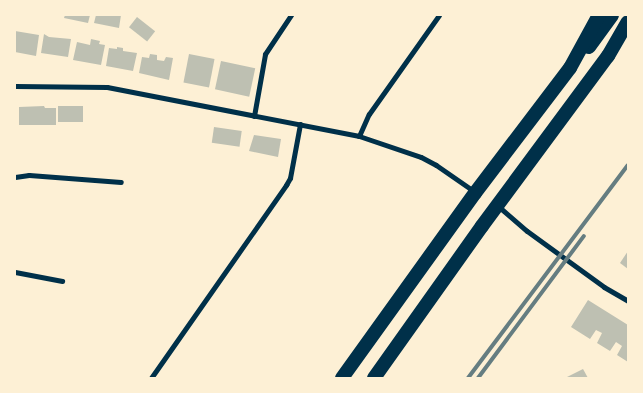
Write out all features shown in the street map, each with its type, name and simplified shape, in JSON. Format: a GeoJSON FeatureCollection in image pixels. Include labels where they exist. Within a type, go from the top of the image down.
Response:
{"type":"FeatureCollection","features":[{"type":"Feature","properties":{"kind":"highway"},"geometry":{"type":"LineString","coordinates":[[570,68],[599,15]]}},
{"type":"Feature","properties":{"kind":"highway"},"geometry":{"type":"LineString","coordinates":[[342,378],[475,193],[570,68],[605,27],[612,15]]}},
{"type":"Feature","properties":{"kind":"highway"},"geometry":{"type":"LineString","coordinates":[[374,378],[497,205],[588,83],[628,22]]}},
{"type":"Feature","properties":{"kind":"street"},"geometry":{"type":"LineString","coordinates":[[254,116],[265,54],[290,15]]}},
{"type":"Feature","properties":{"kind":"street"},"geometry":{"type":"LineString","coordinates":[[359,136],[369,114],[439,15]]}},
{"type":"Feature","properties":{"kind":"street"},"geometry":{"type":"LineString","coordinates":[[15,86],[107,87],[359,136],[429,161],[475,193]]}},
{"type":"Feature","properties":{"kind":"street"},"geometry":{"type":"LineString","coordinates":[[151,378],[286,185],[290,178],[300,124]]}},
{"type":"Feature","properties":{"kind":"street"},"geometry":{"type":"LineString","coordinates":[[15,177],[29,175],[121,182]]}},
{"type":"Feature","properties":{"kind":"street"},"geometry":{"type":"LineString","coordinates":[[497,205],[527,232],[604,287],[628,301]]}},
{"type":"Feature","properties":{"kind":"street"},"geometry":{"type":"LineString","coordinates":[[15,272],[62,281]]}},
{"type":"Feature","properties":{"kind":"building"},"geometry":{"type":"Polygon","coordinates":[[[65,15],[90,15],[88,23],[64,18],[65,15]]]}},
{"type":"Feature","properties":{"kind":"building"},"geometry":{"type":"Polygon","coordinates":[[[96,15],[121,15],[119,28],[94,23],[96,15]]]}},
{"type":"Feature","properties":{"kind":"building"},"geometry":{"type":"Polygon","coordinates":[[[137,17],[155,31],[147,41],[129,27],[137,17]]]}},
{"type":"Feature","properties":{"kind":"building"},"geometry":{"type":"Polygon","coordinates":[[[15,31],[39,35],[36,56],[15,52],[15,31]]]}},
{"type":"Feature","properties":{"kind":"building"},"geometry":{"type":"Polygon","coordinates":[[[44,34],[49,37],[71,39],[68,57],[41,53],[44,34]]]}},
{"type":"Feature","properties":{"kind":"building"},"geometry":{"type":"Polygon","coordinates":[[[91,39],[100,41],[99,44],[105,45],[101,65],[73,60],[77,42],[90,45],[91,39]]]}},
{"type":"Feature","properties":{"kind":"building"},"geometry":{"type":"Polygon","coordinates":[[[117,47],[123,48],[123,51],[137,53],[133,71],[106,66],[109,48],[117,49],[117,47]]]}},
{"type":"Feature","properties":{"kind":"building"},"geometry":{"type":"Polygon","coordinates":[[[150,54],[157,55],[157,60],[164,61],[166,57],[173,58],[169,80],[139,73],[142,57],[149,58],[150,54]]]}},
{"type":"Feature","properties":{"kind":"building"},"geometry":{"type":"Polygon","coordinates":[[[189,54],[215,59],[209,87],[183,82],[189,54]]]}},
{"type":"Feature","properties":{"kind":"building"},"geometry":{"type":"Polygon","coordinates":[[[221,61],[255,68],[249,97],[215,89],[221,61]]]}},
{"type":"Feature","properties":{"kind":"building"},"geometry":{"type":"Polygon","coordinates":[[[44,106],[45,108],[56,108],[56,125],[19,125],[19,107],[44,106]]]}},
{"type":"Feature","properties":{"kind":"building"},"geometry":{"type":"Polygon","coordinates":[[[58,106],[83,106],[83,122],[58,122],[58,106]]]}},
{"type":"Feature","properties":{"kind":"building"},"geometry":{"type":"Polygon","coordinates":[[[214,127],[242,131],[240,147],[212,143],[214,127]]]}},
{"type":"Feature","properties":{"kind":"building"},"geometry":{"type":"Polygon","coordinates":[[[254,135],[281,139],[278,157],[249,151],[254,135]]]}},
{"type":"Feature","properties":{"kind":"building"},"geometry":{"type":"Polygon","coordinates":[[[628,251],[628,269],[620,263],[628,251]]]}},
{"type":"Feature","properties":{"kind":"building"},"geometry":{"type":"Polygon","coordinates":[[[588,300],[628,325],[628,362],[617,355],[622,346],[616,342],[610,351],[597,343],[602,333],[596,330],[590,339],[571,327],[588,300]]]}},
{"type":"Feature","properties":{"kind":"building"},"geometry":{"type":"Polygon","coordinates":[[[583,369],[588,378],[565,378],[583,369]]]}},
{"type":"Feature","properties":{"kind":"railway"},"geometry":{"type":"LineString","coordinates":[[468,378],[628,165]]}},
{"type":"Feature","properties":{"kind":"railway"},"geometry":{"type":"LineString","coordinates":[[478,378],[584,236]]}}]}
